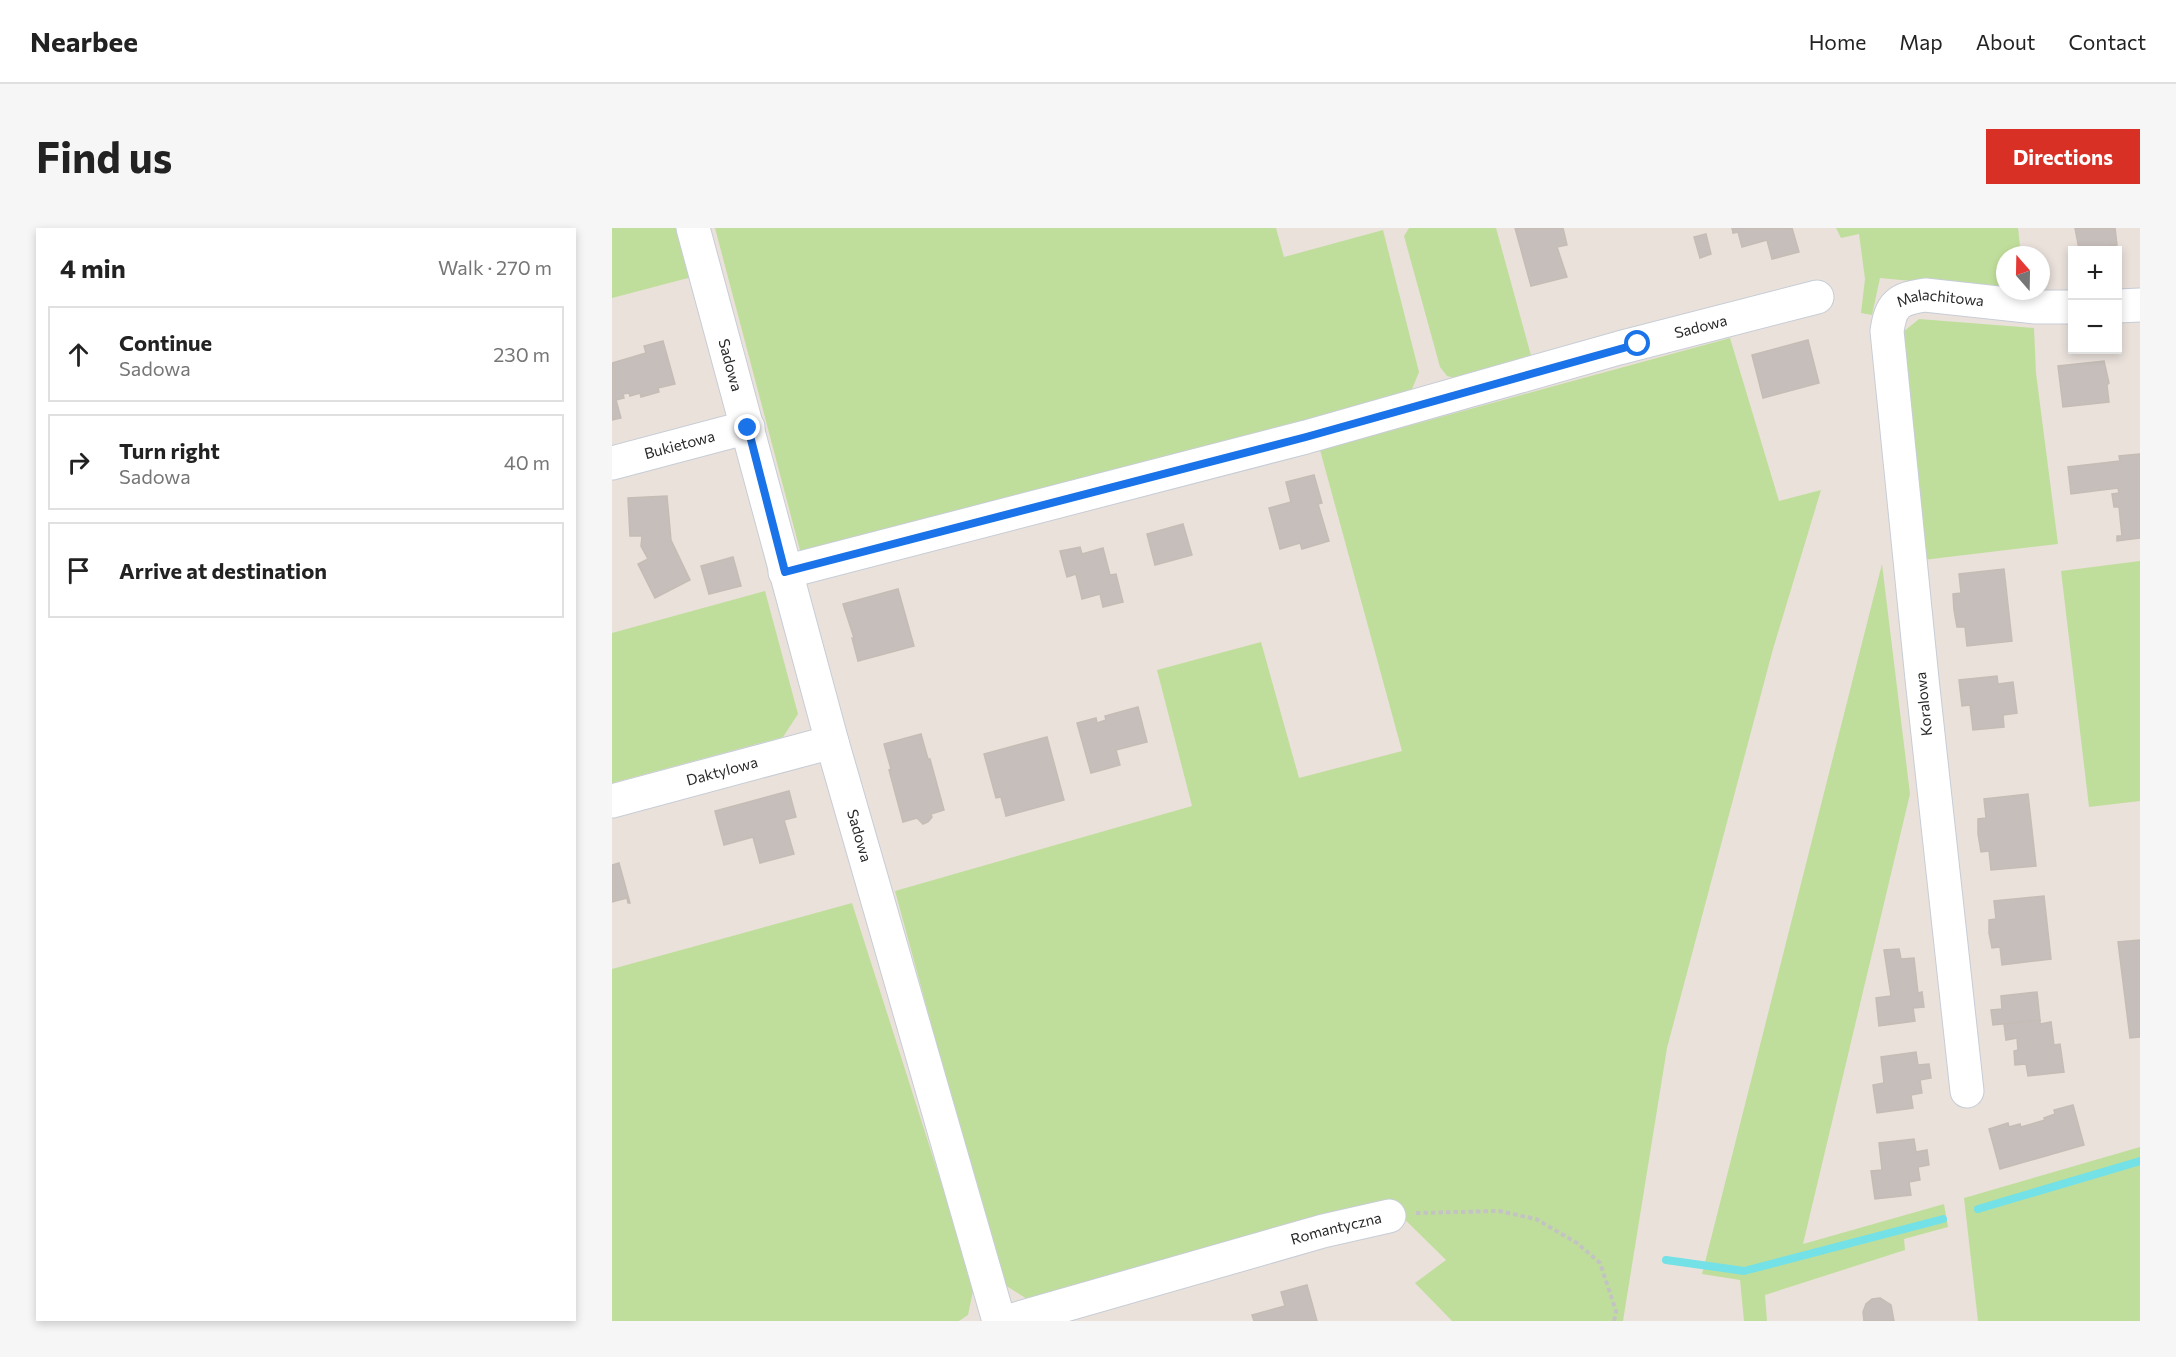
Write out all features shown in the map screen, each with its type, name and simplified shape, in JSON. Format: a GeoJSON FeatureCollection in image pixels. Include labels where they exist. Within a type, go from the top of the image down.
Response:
{"type":"FeatureCollection","features":[{"type":"Feature","properties":{"kind":"street","name":"Sadowa"},"geometry":{"type":"LineString","coordinates":[[693,228],[832,742],[999,1321]]}},
{"type":"Feature","properties":{"kind":"street","name":"Malachitowa"},"geometry":{"type":"LineString","coordinates":[[1889,317],[1897,304],[1908,297],[1925,295],[2036,307],[2068,307]]}},
{"type":"Feature","properties":{"kind":"street","name":"Sadowa"},"geometry":{"type":"LineString","coordinates":[[785,572],[1306,437],[1619,348],[1817,297]]}},
{"type":"Feature","properties":{"kind":"street"},"geometry":{"type":"LineString","coordinates":[[2122,306],[2140,305]]}},
{"type":"Feature","properties":{"kind":"street","name":"Koralowa"},"geometry":{"type":"LineString","coordinates":[[1889,317],[1887,331],[1890,375],[1967,1090]]}},
{"type":"Feature","properties":{"kind":"street","name":"Bukietowa"},"geometry":{"type":"LineString","coordinates":[[612,463],[748,428]]}},
{"type":"Feature","properties":{"kind":"street","name":"Daktylowa"},"geometry":{"type":"LineString","coordinates":[[612,801],[832,742]]}},
{"type":"Feature","properties":{"kind":"street","name":"Romantyczna"},"geometry":{"type":"LineString","coordinates":[[1009,1321],[1323,1231],[1389,1216]]}},
{"type":"Feature","properties":{"kind":"path","name":"Romantyczna"},"geometry":{"type":"LineString","coordinates":[[1389,1216],[1426,1211],[1499,1211],[1536,1219],[1577,1243],[1600,1263],[1616,1311],[1614,1321]]}},
{"type":"Feature","properties":{"kind":"green space"},"geometry":{"type":"Polygon","coordinates":[[[612,228],[679,228],[692,277],[612,298],[612,228]]]}},
{"type":"Feature","properties":{"kind":"green space"},"geometry":{"type":"Polygon","coordinates":[[[715,228],[1276,228],[1284,257],[1383,230],[1419,372],[1408,399],[802,558],[715,228]]]}},
{"type":"Feature","properties":{"kind":"green space"},"geometry":{"type":"Polygon","coordinates":[[[1409,228],[1496,228],[1532,359],[1461,380],[1447,376],[1440,367],[1404,236],[1409,228]]]}},
{"type":"Feature","properties":{"kind":"green space"},"geometry":{"type":"Polygon","coordinates":[[[1836,228],[2018,228],[2020,246],[1996,246],[1996,289],[1880,278],[1872,315],[1861,313],[1865,279],[1859,234],[1841,238],[1836,228]]]}},
{"type":"Feature","properties":{"kind":"green space"},"geometry":{"type":"Polygon","coordinates":[[[1919,319],[2034,328],[2036,373],[2058,544],[1923,560],[1898,336],[1919,319]]]}},
{"type":"Feature","properties":{"kind":"green space"},"geometry":{"type":"Polygon","coordinates":[[[1730,338],[1779,501],[1821,490],[1773,649],[1667,1048],[1623,1321],[1452,1321],[1415,1283],[1446,1260],[1388,1203],[1042,1299],[1027,1299],[1005,1285],[971,1170],[895,891],[1192,806],[1157,670],[1261,642],[1299,778],[1402,751],[1320,450],[1730,338]]]}},
{"type":"Feature","properties":{"kind":"green space"},"geometry":{"type":"Polygon","coordinates":[[[2140,561],[2140,801],[2089,807],[2061,571],[2140,561]]]}},
{"type":"Feature","properties":{"kind":"green space"},"geometry":{"type":"Polygon","coordinates":[[[1882,564],[1910,794],[1803,1244],[1944,1204],[1948,1227],[1904,1239],[1905,1250],[1765,1295],[1767,1321],[1744,1321],[1740,1280],[1702,1274],[1882,564]]]}},
{"type":"Feature","properties":{"kind":"green space"},"geometry":{"type":"Polygon","coordinates":[[[765,591],[798,714],[783,737],[612,783],[612,633],[765,591]]]}},
{"type":"Feature","properties":{"kind":"green space"},"geometry":{"type":"Polygon","coordinates":[[[852,903],[974,1286],[968,1315],[959,1321],[612,1321],[612,969],[852,903]]]}},
{"type":"Feature","properties":{"kind":"green space"},"geometry":{"type":"Polygon","coordinates":[[[2140,1147],[2140,1321],[1978,1321],[1964,1198],[2140,1147]]]}},
{"type":"Feature","properties":{"kind":"building"},"geometry":{"type":"Polygon","coordinates":[[[1515,228],[1563,228],[1567,245],[1557,247],[1567,277],[1531,286],[1515,228]]]}},
{"type":"Feature","properties":{"kind":"building"},"geometry":{"type":"Polygon","coordinates":[[[1732,228],[1792,228],[1799,252],[1772,259],[1767,240],[1742,247],[1738,232],[1733,233],[1732,228]]]}},
{"type":"Feature","properties":{"kind":"building"},"geometry":{"type":"Polygon","coordinates":[[[2075,228],[2115,228],[2117,245],[2078,246],[2075,228]]]}},
{"type":"Feature","properties":{"kind":"building"},"geometry":{"type":"Polygon","coordinates":[[[1706,234],[1711,254],[1700,258],[1694,237],[1706,234]]]}},
{"type":"Feature","properties":{"kind":"building"},"geometry":{"type":"Polygon","coordinates":[[[1808,340],[1819,383],[1763,398],[1752,355],[1808,340]]]}},
{"type":"Feature","properties":{"kind":"building"},"geometry":{"type":"Polygon","coordinates":[[[663,341],[675,384],[658,388],[659,392],[641,397],[640,393],[630,396],[629,393],[623,394],[624,398],[616,400],[621,418],[612,420],[612,363],[646,353],[644,346],[663,341]]]}},
{"type":"Feature","properties":{"kind":"building"},"geometry":{"type":"Polygon","coordinates":[[[2104,361],[2109,383],[2107,385],[2109,402],[2063,407],[2058,366],[2104,361]]]}},
{"type":"Feature","properties":{"kind":"building"},"geometry":{"type":"Polygon","coordinates":[[[2140,454],[2140,538],[2117,541],[2117,536],[2122,536],[2119,507],[2114,507],[2112,494],[2119,493],[2118,488],[2071,494],[2068,467],[2120,461],[2119,456],[2140,454]]]}},
{"type":"Feature","properties":{"kind":"building"},"geometry":{"type":"Polygon","coordinates":[[[1314,475],[1322,503],[1318,504],[1329,541],[1302,549],[1300,543],[1280,549],[1269,508],[1291,502],[1286,482],[1314,475]]]}},
{"type":"Feature","properties":{"kind":"building"},"geometry":{"type":"Polygon","coordinates":[[[667,496],[671,540],[690,580],[655,598],[638,564],[648,559],[641,546],[642,536],[630,536],[628,498],[667,496]]]}},
{"type":"Feature","properties":{"kind":"building"},"geometry":{"type":"Polygon","coordinates":[[[1183,524],[1192,555],[1155,565],[1147,534],[1183,524]]]}},
{"type":"Feature","properties":{"kind":"building"},"geometry":{"type":"Polygon","coordinates":[[[1080,547],[1082,554],[1103,548],[1110,575],[1116,574],[1123,602],[1103,607],[1100,594],[1082,599],[1076,574],[1067,577],[1060,551],[1080,547]]]}},
{"type":"Feature","properties":{"kind":"building"},"geometry":{"type":"Polygon","coordinates":[[[733,557],[741,586],[709,594],[701,566],[733,557]]]}},
{"type":"Feature","properties":{"kind":"building"},"geometry":{"type":"Polygon","coordinates":[[[2004,569],[2012,641],[1967,646],[1965,627],[1957,627],[1954,610],[1953,594],[1961,593],[1959,574],[2004,569]]]}},
{"type":"Feature","properties":{"kind":"building"},"geometry":{"type":"Polygon","coordinates":[[[898,589],[914,646],[858,661],[852,638],[854,638],[843,604],[898,589]]]}},
{"type":"Feature","properties":{"kind":"building"},"geometry":{"type":"Polygon","coordinates":[[[1997,676],[1998,684],[2013,682],[2017,713],[2003,715],[2004,727],[1973,730],[1970,705],[1962,706],[1959,680],[1997,676]]]}},
{"type":"Feature","properties":{"kind":"building"},"geometry":{"type":"Polygon","coordinates":[[[1138,707],[1147,742],[1116,750],[1120,765],[1091,773],[1077,723],[1096,718],[1097,723],[1106,720],[1105,716],[1138,707]]]}},
{"type":"Feature","properties":{"kind":"building"},"geometry":{"type":"Polygon","coordinates":[[[921,734],[944,810],[931,814],[932,817],[928,822],[923,824],[917,818],[903,822],[884,744],[921,734]]]}},
{"type":"Feature","properties":{"kind":"building"},"geometry":{"type":"Polygon","coordinates":[[[1047,737],[1064,800],[1006,816],[1001,797],[996,798],[984,754],[1047,737]]]}},
{"type":"Feature","properties":{"kind":"building"},"geometry":{"type":"Polygon","coordinates":[[[789,791],[796,817],[784,820],[794,854],[760,863],[753,837],[724,845],[715,811],[789,791]]]}},
{"type":"Feature","properties":{"kind":"building"},"geometry":{"type":"Polygon","coordinates":[[[2028,794],[2036,866],[1991,870],[1989,851],[1981,852],[1978,834],[1978,819],[1986,818],[1984,799],[2028,794]]]}},
{"type":"Feature","properties":{"kind":"building"},"geometry":{"type":"Polygon","coordinates":[[[619,863],[630,903],[627,898],[612,902],[612,865],[619,863]]]}},
{"type":"Feature","properties":{"kind":"building"},"geometry":{"type":"Polygon","coordinates":[[[2044,896],[2051,959],[2002,965],[2000,947],[1992,948],[1989,933],[1989,920],[1996,919],[1994,901],[2044,896]]]}},
{"type":"Feature","properties":{"kind":"building"},"geometry":{"type":"Polygon","coordinates":[[[2140,940],[2140,1037],[2130,1038],[2118,942],[2140,940]]]}},
{"type":"Feature","properties":{"kind":"building"},"geometry":{"type":"Polygon","coordinates":[[[1899,949],[1901,959],[1914,958],[1918,993],[1922,992],[1924,1007],[1913,1008],[1915,1021],[1879,1026],[1876,998],[1891,996],[1884,950],[1899,949]]]}},
{"type":"Feature","properties":{"kind":"building"},"geometry":{"type":"Polygon","coordinates":[[[2037,992],[2040,1020],[1993,1025],[1991,1010],[2002,1009],[2001,996],[2037,992]]]}},
{"type":"Feature","properties":{"kind":"building"},"geometry":{"type":"Polygon","coordinates":[[[2040,1020],[2040,1024],[2051,1022],[2054,1045],[2060,1044],[2064,1072],[2028,1076],[2026,1064],[2015,1065],[2014,1051],[2018,1050],[2017,1038],[2006,1040],[2004,1024],[2040,1020]]]}},
{"type":"Feature","properties":{"kind":"building"},"geometry":{"type":"Polygon","coordinates":[[[1916,1052],[1918,1065],[1929,1064],[1931,1078],[1920,1080],[1922,1093],[1911,1095],[1913,1108],[1877,1113],[1873,1085],[1884,1083],[1881,1057],[1916,1052]]]}},
{"type":"Feature","properties":{"kind":"building"},"geometry":{"type":"Polygon","coordinates":[[[2073,1105],[2084,1145],[2000,1169],[1989,1129],[2008,1123],[2009,1127],[2020,1124],[2021,1127],[2045,1120],[2044,1118],[2055,1114],[2054,1110],[2073,1105]]]}},
{"type":"Feature","properties":{"kind":"building"},"geometry":{"type":"Polygon","coordinates":[[[1914,1139],[1916,1152],[1927,1150],[1929,1165],[1918,1167],[1920,1180],[1909,1182],[1911,1195],[1875,1199],[1871,1171],[1882,1170],[1879,1143],[1914,1139]]]}},
{"type":"Feature","properties":{"kind":"building"},"geometry":{"type":"Polygon","coordinates":[[[1307,1285],[1317,1321],[1254,1321],[1252,1315],[1285,1306],[1281,1292],[1307,1285]]]}},
{"type":"Feature","properties":{"kind":"building"},"geometry":{"type":"Polygon","coordinates":[[[1880,1298],[1891,1305],[1894,1321],[1864,1321],[1863,1312],[1866,1304],[1872,1299],[1880,1298]]]}},
{"type":"Feature","properties":{"kind":"waterway"},"geometry":{"type":"LineString","coordinates":[[1978,1209],[2140,1161]]}},
{"type":"Feature","properties":{"kind":"waterway"},"geometry":{"type":"LineString","coordinates":[[1666,1260],[1744,1271],[1943,1219]]}},
{"type":"Feature","properties":{"kind":"route"},"geometry":{"type":"LineString","coordinates":[[748,428],[785,572],[1306,437],[1638,344]]}}]}
